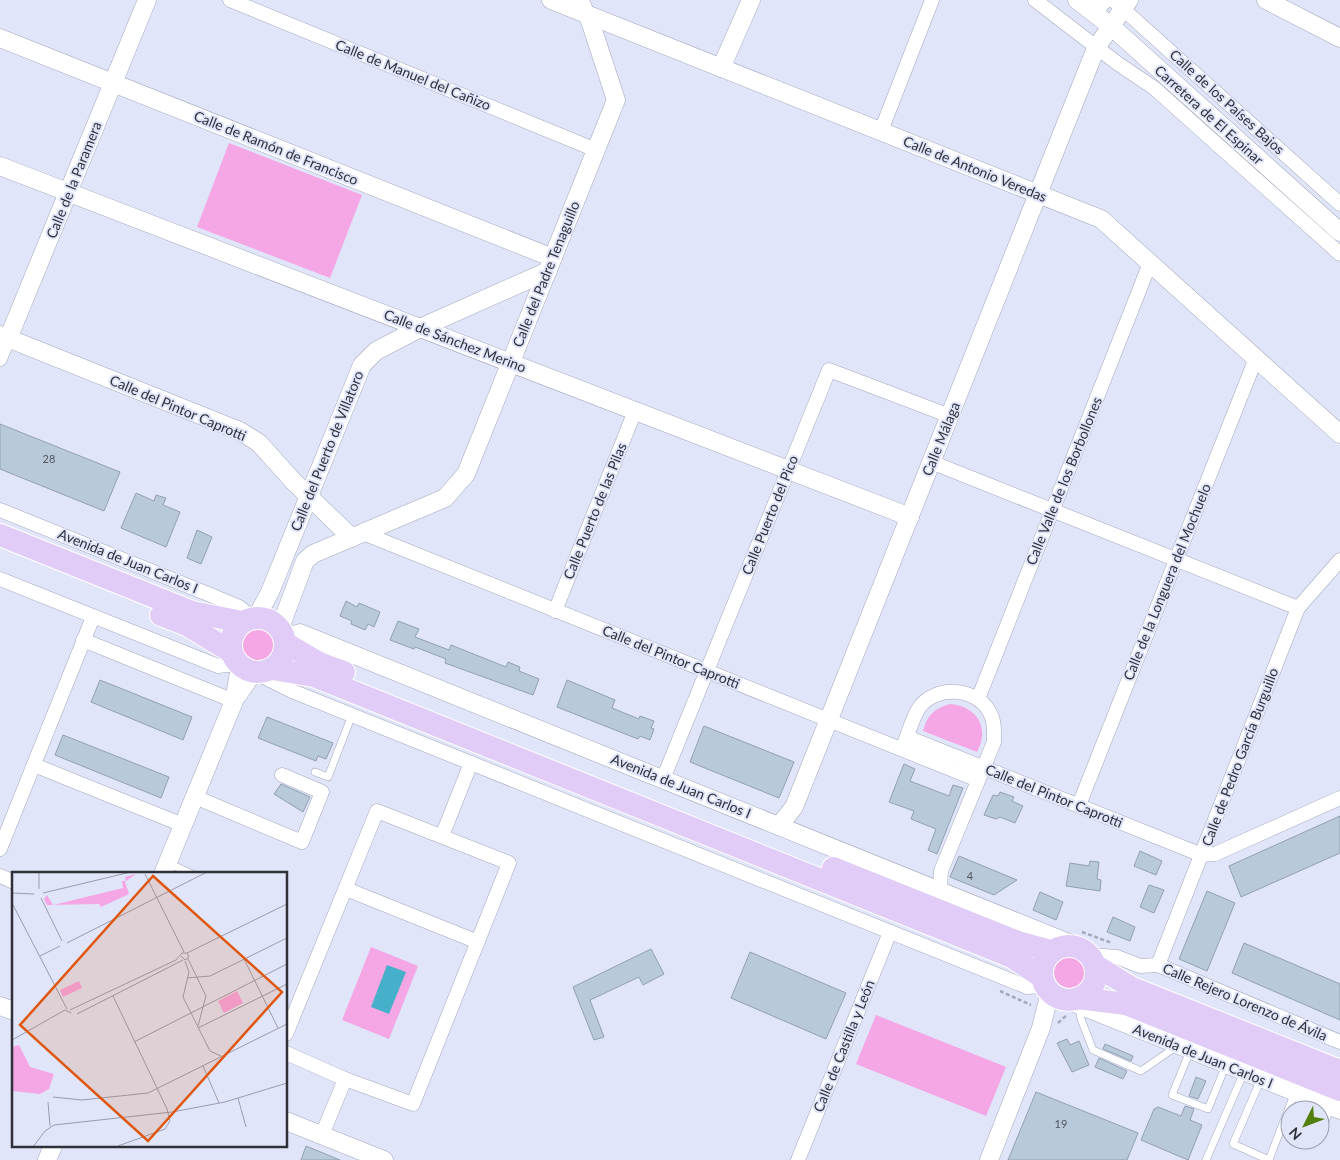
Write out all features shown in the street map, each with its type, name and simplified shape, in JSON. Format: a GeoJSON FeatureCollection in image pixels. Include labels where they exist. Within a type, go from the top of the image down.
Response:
{"type":"FeatureCollection","features":[{"type":"Feature","properties":{"kind":"highway","name":"Avenida de Juan Carlos I"},"geometry":{"type":"LineString","coordinates":[[0,536],[192,612],[250,619]]}},
{"type":"Feature","properties":{"kind":"highway","name":"Avenida de Juan Carlos I"},"geometry":{"type":"LineString","coordinates":[[0,551],[187,625],[248,666],[323,680],[1012,957],[1061,994],[1126,1004],[1188,1043],[1337,1102]]}},
{"type":"Feature","properties":{"kind":"highway"},"geometry":{"type":"LineString","coordinates":[[250,619],[269,620],[283,637],[282,658],[248,666],[230,640],[235,630],[250,619]]}},
{"type":"Feature","properties":{"kind":"highway","name":"Avenida de Juan Carlos I"},"geometry":{"type":"LineString","coordinates":[[283,637],[320,663],[1018,942],[1051,951]]}},
{"type":"Feature","properties":{"kind":"highway"},"geometry":{"type":"LineString","coordinates":[[1063,946],[1087,955],[1096,978],[1090,991],[1061,994],[1043,963],[1051,951],[1063,946]]}},
{"type":"Feature","properties":{"kind":"highway","name":"Avenida de Juan Carlos I"},"geometry":{"type":"LineString","coordinates":[[1087,955],[1132,988],[1340,1071]]}},
{"type":"Feature","properties":{"kind":"street","name":"Calle de la Paramera"},"geometry":{"type":"LineString","coordinates":[[0,359],[4,337],[69,193],[146,0]]}},
{"type":"Feature","properties":{"kind":"street","name":"Calle de Manuel del Cañizo"},"geometry":{"type":"LineString","coordinates":[[230,0],[596,150]]}},
{"type":"Feature","properties":{"kind":"street","name":"Calle de Antonio Veredas"},"geometry":{"type":"LineString","coordinates":[[551,0],[585,7],[721,68],[1101,219],[1340,434]]}},
{"type":"Feature","properties":{"kind":"street"},"geometry":{"type":"LineString","coordinates":[[721,68],[751,0]]}},
{"type":"Feature","properties":{"kind":"street"},"geometry":{"type":"LineString","coordinates":[[881,131],[932,0]]}},
{"type":"Feature","properties":{"kind":"street"},"geometry":{"type":"LineString","coordinates":[[1035,0],[1096,48],[1154,88],[1340,254]]}},
{"type":"Feature","properties":{"kind":"street","name":"Carretera de El Espinar"},"geometry":{"type":"LineString","coordinates":[[1078,0],[1099,6],[1118,33],[1340,232]]}},
{"type":"Feature","properties":{"kind":"street"},"geometry":{"type":"LineString","coordinates":[[1266,0],[1340,38]]}},
{"type":"Feature","properties":{"kind":"street"},"geometry":{"type":"LineString","coordinates":[[1290,0],[1340,26]]}},
{"type":"Feature","properties":{"kind":"street","name":"Calle Málaga"},"geometry":{"type":"LineString","coordinates":[[1096,48],[1118,33],[1122,3]]}},
{"type":"Feature","properties":{"kind":"street","name":"Calle de los Países Bajos"},"geometry":{"type":"LineString","coordinates":[[1122,3],[1340,204]]}},
{"type":"Feature","properties":{"kind":"street","name":"Calle Málaga"},"geometry":{"type":"LineString","coordinates":[[779,826],[794,807],[1096,48],[1099,6]]}},
{"type":"Feature","properties":{"kind":"street","name":"Calle del Padre Tenaguillo"},"geometry":{"type":"LineString","coordinates":[[283,637],[305,561],[313,554],[445,498],[466,474],[616,100],[585,7]]}},
{"type":"Feature","properties":{"kind":"street","name":"Calle de Ramón de Francisco"},"geometry":{"type":"LineString","coordinates":[[0,38],[114,83],[550,264]]}},
{"type":"Feature","properties":{"kind":"street","name":"Calle de Sánchez Merino"},"geometry":{"type":"LineString","coordinates":[[0,166],[910,517]]}},
{"type":"Feature","properties":{"kind":"street","name":"Calle Valle de los Borbollones"},"geometry":{"type":"LineString","coordinates":[[978,699],[1150,263]]}},
{"type":"Feature","properties":{"kind":"street","name":"Calle del Puerto de Villatoro"},"geometry":{"type":"LineString","coordinates":[[250,619],[270,592],[362,365],[376,351],[550,264]]}},
{"type":"Feature","properties":{"kind":"street","name":"Calle del Pintor Caprotti"},"geometry":{"type":"LineString","coordinates":[[4,337],[240,431],[258,443],[308,496],[358,535],[555,610],[828,720],[905,743],[981,774],[1079,805],[1202,854]]}},
{"type":"Feature","properties":{"kind":"street","name":"Calle de la Longuera del Mochuelo"},"geometry":{"type":"LineString","coordinates":[[1079,805],[1256,358]]}},
{"type":"Feature","properties":{"kind":"street","name":"Calle Puerto del Pico"},"geometry":{"type":"LineString","coordinates":[[663,779],[829,370],[950,416]]}},
{"type":"Feature","properties":{"kind":"street","name":"Calle Puerto de las Pilas"},"geometry":{"type":"LineString","coordinates":[[555,610],[635,411]]}},
{"type":"Feature","properties":{"kind":"street"},"geometry":{"type":"LineString","coordinates":[[931,462],[1298,608]]}},
{"type":"Feature","properties":{"kind":"street","name":"Avenida de Juan Carlos I"},"geometry":{"type":"LineString","coordinates":[[0,510],[239,607],[250,619]]}},
{"type":"Feature","properties":{"kind":"street","name":"Calle de Pedro García Burguillo"},"geometry":{"type":"LineString","coordinates":[[1158,965],[1298,608],[1340,560]]}},
{"type":"Feature","properties":{"kind":"street","name":"Avenida de Juan Carlos I"},"geometry":{"type":"LineString","coordinates":[[0,579],[218,666],[248,666],[292,691],[1027,987],[1061,994]]}},
{"type":"Feature","properties":{"kind":"street"},"geometry":{"type":"LineString","coordinates":[[0,849],[93,616]]}},
{"type":"Feature","properties":{"kind":"street","name":"Avenida de Juan Carlos I"},"geometry":{"type":"LineString","coordinates":[[283,637],[300,633],[933,888],[1087,955]]}},
{"type":"Feature","properties":{"kind":"street"},"geometry":{"type":"LineString","coordinates":[[84,640],[234,701]]}},
{"type":"Feature","properties":{"kind":"street"},"geometry":{"type":"LineString","coordinates":[[166,868],[248,666]]}},
{"type":"Feature","properties":{"kind":"street"},"geometry":{"type":"LineString","coordinates":[[905,743],[919,708],[936,694],[958,691],[978,699],[989,711],[994,726],[994,742],[933,888]]}},
{"type":"Feature","properties":{"kind":"street"},"geometry":{"type":"LineString","coordinates":[[442,836],[471,763]]}},
{"type":"Feature","properties":{"kind":"street"},"geometry":{"type":"LineString","coordinates":[[34,765],[183,825]]}},
{"type":"Feature","properties":{"kind":"street"},"geometry":{"type":"LineString","coordinates":[[195,797],[302,842],[322,792],[282,775]]}},
{"type":"Feature","properties":{"kind":"street"},"geometry":{"type":"LineString","coordinates":[[1202,854],[1215,854],[1340,798]]}},
{"type":"Feature","properties":{"kind":"street"},"geometry":{"type":"LineString","coordinates":[[288,1029],[377,811],[509,863],[413,1104],[345,1079],[288,1053]]}},
{"type":"Feature","properties":{"kind":"street"},"geometry":{"type":"LineString","coordinates":[[0,876],[12,881]]}},
{"type":"Feature","properties":{"kind":"street"},"geometry":{"type":"LineString","coordinates":[[346,889],[478,942]]}},
{"type":"Feature","properties":{"kind":"street","name":"Calle de Castilla y León"},"geometry":{"type":"LineString","coordinates":[[798,1160],[890,932]]}},
{"type":"Feature","properties":{"kind":"street","name":"Calle Rejero Lorenzo de Ávila"},"geometry":{"type":"LineString","coordinates":[[1087,955],[1117,957],[1140,966],[1158,965],[1340,1042]]}},
{"type":"Feature","properties":{"kind":"street"},"geometry":{"type":"LineString","coordinates":[[989,1160],[1041,1028],[1061,994]]}},
{"type":"Feature","properties":{"kind":"street"},"geometry":{"type":"LineString","coordinates":[[0,1006],[12,1010]]}},
{"type":"Feature","properties":{"kind":"street","name":"Avenida de Juan Carlos I"},"geometry":{"type":"LineString","coordinates":[[1188,1043],[1226,1065],[1295,1092],[1337,1102]]}},
{"type":"Feature","properties":{"kind":"street"},"geometry":{"type":"LineString","coordinates":[[322,1135],[345,1079]]}},
{"type":"Feature","properties":{"kind":"street"},"geometry":{"type":"LineString","coordinates":[[288,1122],[384,1160]]}},
{"type":"Feature","properties":{"kind":"street"},"geometry":{"type":"LineString","coordinates":[[48,1160],[52,1148]]}},
{"type":"Feature","properties":{"kind":"lane"},"geometry":{"type":"LineString","coordinates":[[315,772],[328,777],[352,715]]}},
{"type":"Feature","properties":{"kind":"lane"},"geometry":{"type":"LineString","coordinates":[[166,868],[183,872]]}},
{"type":"Feature","properties":{"kind":"lane"},"geometry":{"type":"LineString","coordinates":[[1061,994],[1081,1019],[1093,1050],[1141,1071],[1188,1043]]}},
{"type":"Feature","properties":{"kind":"lane"},"geometry":{"type":"LineString","coordinates":[[1188,1043],[1172,1095],[1208,1109],[1226,1065]]}},
{"type":"Feature","properties":{"kind":"lane"},"geometry":{"type":"LineString","coordinates":[[1206,1160],[1244,1072]]}},
{"type":"Feature","properties":{"kind":"lane"},"geometry":{"type":"LineString","coordinates":[[1261,1078],[1233,1144],[1269,1160],[1295,1092]]}},
{"type":"Feature","properties":{"kind":"lane"},"geometry":{"type":"LineString","coordinates":[[1330,1115],[1337,1102]]}},
{"type":"Feature","properties":{"kind":"shaded area"},"geometry":{"type":"Polygon","coordinates":[[[229,143],[362,195],[330,278],[197,227],[229,143]]]}},
{"type":"Feature","properties":{"kind":"shaded area"},"geometry":{"type":"Polygon","coordinates":[[[258,629],[265,630],[270,634],[274,639],[274,653],[270,658],[265,662],[258,663],[251,662],[246,658],[242,653],[241,646],[242,639],[246,634],[251,630],[258,629]]]}},
{"type":"Feature","properties":{"kind":"shaded area"},"geometry":{"type":"Polygon","coordinates":[[[950,704],[967,709],[979,720],[982,735],[977,752],[923,731],[932,713],[950,704]]]}},
{"type":"Feature","properties":{"kind":"shaded area"},"geometry":{"type":"Polygon","coordinates":[[[371,947],[418,966],[389,1039],[342,1020],[371,947]]]}},
{"type":"Feature","properties":{"kind":"shaded area"},"geometry":{"type":"Polygon","coordinates":[[[1070,956],[1076,957],[1081,961],[1085,966],[1085,978],[1081,983],[1076,987],[1070,988],[1064,987],[1059,983],[1055,978],[1054,972],[1055,966],[1059,961],[1064,957],[1070,956]]]}},
{"type":"Feature","properties":{"kind":"shaded area"},"geometry":{"type":"Polygon","coordinates":[[[876,1015],[1006,1067],[986,1116],[856,1064],[876,1015]]]}},
{"type":"Feature","properties":{"kind":"water"},"geometry":{"type":"Polygon","coordinates":[[[387,965],[406,972],[389,1014],[371,1007],[387,965]]]}},
{"type":"Feature","properties":{"kind":"building"},"geometry":{"type":"Polygon","coordinates":[[[0,424],[120,472],[104,511],[0,469],[0,424]]]}},
{"type":"Feature","properties":{"kind":"building"},"geometry":{"type":"Polygon","coordinates":[[[136,493],[154,501],[156,495],[166,498],[163,505],[180,512],[166,547],[121,528],[136,493]]]}},
{"type":"Feature","properties":{"kind":"building"},"geometry":{"type":"Polygon","coordinates":[[[197,530],[212,537],[201,564],[187,558],[197,530]]]}},
{"type":"Feature","properties":{"kind":"building"},"geometry":{"type":"Polygon","coordinates":[[[346,601],[357,607],[359,603],[380,612],[374,627],[368,624],[365,630],[351,624],[352,621],[340,616],[346,601]]]}},
{"type":"Feature","properties":{"kind":"building"},"geometry":{"type":"Polygon","coordinates":[[[398,621],[419,629],[415,637],[449,650],[451,645],[506,667],[508,662],[520,667],[519,671],[539,679],[533,695],[445,663],[446,659],[415,647],[414,649],[390,640],[398,621]]]}},
{"type":"Feature","properties":{"kind":"building"},"geometry":{"type":"Polygon","coordinates":[[[100,680],[192,717],[183,740],[91,702],[100,680]]]}},
{"type":"Feature","properties":{"kind":"building"},"geometry":{"type":"Polygon","coordinates":[[[567,680],[615,700],[612,708],[639,719],[640,716],[654,721],[651,728],[654,729],[650,740],[640,736],[638,739],[557,707],[567,680]]]}},
{"type":"Feature","properties":{"kind":"building"},"geometry":{"type":"Polygon","coordinates":[[[267,717],[333,743],[326,759],[318,756],[316,761],[258,738],[267,717]]]}},
{"type":"Feature","properties":{"kind":"building"},"geometry":{"type":"Polygon","coordinates":[[[704,726],[794,762],[779,798],[690,762],[704,726]]]}},
{"type":"Feature","properties":{"kind":"building"},"geometry":{"type":"Polygon","coordinates":[[[63,735],[169,777],[161,798],[55,755],[63,735]]]}},
{"type":"Feature","properties":{"kind":"building"},"geometry":{"type":"Polygon","coordinates":[[[904,764],[915,769],[910,781],[949,796],[953,785],[963,788],[937,854],[928,850],[936,829],[911,819],[914,811],[889,802],[904,764]]]}},
{"type":"Feature","properties":{"kind":"building"},"geometry":{"type":"Polygon","coordinates":[[[281,784],[310,797],[303,812],[274,794],[281,784]]]}},
{"type":"Feature","properties":{"kind":"building"},"geometry":{"type":"Polygon","coordinates":[[[1000,792],[1014,797],[1012,801],[1023,806],[1015,823],[1000,817],[996,819],[984,815],[993,795],[998,796],[1000,792]]]}},
{"type":"Feature","properties":{"kind":"building"},"geometry":{"type":"Polygon","coordinates":[[[1340,816],[1340,853],[1241,897],[1229,866],[1340,816]]]}},
{"type":"Feature","properties":{"kind":"building"},"geometry":{"type":"Polygon","coordinates":[[[1140,851],[1162,861],[1156,875],[1134,866],[1140,851]]]}},
{"type":"Feature","properties":{"kind":"building"},"geometry":{"type":"Polygon","coordinates":[[[959,856],[1017,880],[994,895],[950,877],[959,856]]]}},
{"type":"Feature","properties":{"kind":"building"},"geometry":{"type":"Polygon","coordinates":[[[1090,861],[1099,862],[1097,879],[1101,880],[1100,891],[1066,886],[1070,863],[1089,866],[1090,861]]]}},
{"type":"Feature","properties":{"kind":"building"},"geometry":{"type":"Polygon","coordinates":[[[1149,885],[1164,890],[1154,913],[1140,907],[1149,885]]]}},
{"type":"Feature","properties":{"kind":"building"},"geometry":{"type":"Polygon","coordinates":[[[1207,891],[1235,903],[1207,971],[1179,959],[1207,891]]]}},
{"type":"Feature","properties":{"kind":"building"},"geometry":{"type":"Polygon","coordinates":[[[1040,892],[1063,902],[1056,920],[1033,910],[1040,892]]]}},
{"type":"Feature","properties":{"kind":"building"},"geometry":{"type":"Polygon","coordinates":[[[1113,917],[1135,927],[1130,941],[1107,932],[1113,917]]]}},
{"type":"Feature","properties":{"kind":"building"},"geometry":{"type":"Polygon","coordinates":[[[1244,943],[1340,984],[1340,1020],[1232,973],[1244,943]]]}},
{"type":"Feature","properties":{"kind":"building"},"geometry":{"type":"Polygon","coordinates":[[[651,949],[664,974],[643,985],[639,977],[590,1000],[604,1037],[594,1040],[573,987],[651,949]]]}},
{"type":"Feature","properties":{"kind":"building"},"geometry":{"type":"Polygon","coordinates":[[[750,952],[846,993],[826,1039],[731,998],[750,952]]]}},
{"type":"Feature","properties":{"kind":"building"},"geometry":{"type":"Polygon","coordinates":[[[1067,1039],[1070,1045],[1079,1041],[1089,1065],[1072,1072],[1057,1043],[1067,1039]]]}},
{"type":"Feature","properties":{"kind":"building"},"geometry":{"type":"Polygon","coordinates":[[[1105,1044],[1133,1056],[1131,1061],[1103,1049],[1105,1044]]]}},
{"type":"Feature","properties":{"kind":"building"},"geometry":{"type":"Polygon","coordinates":[[[1099,1058],[1127,1071],[1123,1079],[1095,1067],[1099,1058]]]}},
{"type":"Feature","properties":{"kind":"building"},"geometry":{"type":"Polygon","coordinates":[[[1196,1077],[1206,1081],[1198,1099],[1189,1096],[1196,1077]]]}},
{"type":"Feature","properties":{"kind":"building"},"geometry":{"type":"Polygon","coordinates":[[[1036,1092],[1138,1133],[1127,1160],[1008,1160],[1036,1092]]]}},
{"type":"Feature","properties":{"kind":"building"},"geometry":{"type":"Polygon","coordinates":[[[1185,1106],[1194,1109],[1190,1120],[1202,1125],[1188,1160],[1141,1140],[1154,1109],[1158,1107],[1181,1116],[1185,1106]]]}},
{"type":"Feature","properties":{"kind":"building"},"geometry":{"type":"Polygon","coordinates":[[[306,1146],[340,1160],[301,1160],[306,1146]]]}}]}
